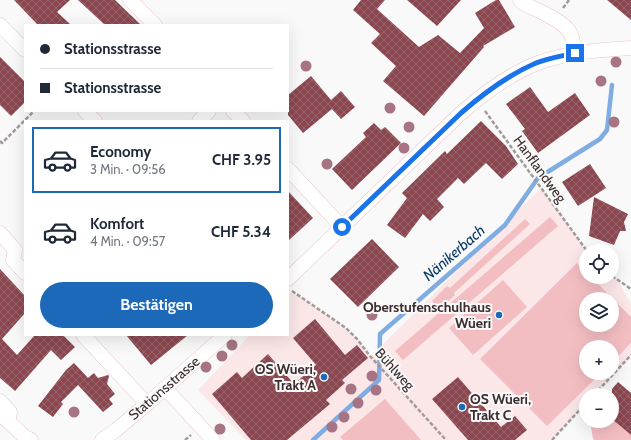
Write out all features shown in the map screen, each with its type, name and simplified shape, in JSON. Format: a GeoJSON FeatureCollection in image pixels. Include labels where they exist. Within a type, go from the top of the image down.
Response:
{"type":"FeatureCollection","features":[{"type":"Feature","properties":{"kind":"street"},"geometry":{"type":"LineString","coordinates":[[130,0],[154,24]]}},
{"type":"Feature","properties":{"kind":"street"},"geometry":{"type":"LineString","coordinates":[[520,0],[523,3],[555,19],[564,26],[570,33],[575,53]]}},
{"type":"Feature","properties":{"kind":"street"},"geometry":{"type":"LineString","coordinates":[[0,25],[24,49]]}},
{"type":"Feature","properties":{"kind":"street"},"geometry":{"type":"LineString","coordinates":[[289,278],[461,113],[478,98],[498,84],[537,63],[559,56],[601,50],[631,48]]}},
{"type":"Feature","properties":{"kind":"street"},"geometry":{"type":"LineString","coordinates":[[86,112],[94,120]]}},
{"type":"Feature","properties":{"kind":"street"},"geometry":{"type":"LineString","coordinates":[[200,120],[208,112]]}},
{"type":"Feature","properties":{"kind":"street"},"geometry":{"type":"LineString","coordinates":[[234,112],[242,120]]}},
{"type":"Feature","properties":{"kind":"street"},"geometry":{"type":"LineString","coordinates":[[289,170],[342,227]]}},
{"type":"Feature","properties":{"kind":"street"},"geometry":{"type":"LineString","coordinates":[[0,233],[15,250],[13,260],[24,272]]}},
{"type":"Feature","properties":{"kind":"street"},"geometry":{"type":"LineString","coordinates":[[84,336],[147,404]]}},
{"type":"Feature","properties":{"kind":"street","name":"Stationsstrasse"},"geometry":{"type":"LineString","coordinates":[[102,440],[147,404],[224,336]]}},
{"type":"Feature","properties":{"kind":"street"},"geometry":{"type":"LineString","coordinates":[[165,388],[213,440]]}},
{"type":"Feature","properties":{"kind":"street"},"geometry":{"type":"LineString","coordinates":[[0,401],[10,412],[4,418],[24,436],[32,440]]}},
{"type":"Feature","properties":{"kind":"path","name":"Hanflandweg"},"geometry":{"type":"LineString","coordinates":[[478,98],[485,110],[582,244]]}},
{"type":"Feature","properties":{"kind":"path"},"geometry":{"type":"LineString","coordinates":[[25,120],[33,112]]}},
{"type":"Feature","properties":{"kind":"path"},"geometry":{"type":"LineString","coordinates":[[0,141],[2,143],[24,121]]}},
{"type":"Feature","properties":{"kind":"path"},"geometry":{"type":"LineString","coordinates":[[619,281],[631,289]]}},
{"type":"Feature","properties":{"kind":"path","name":"Bühlweg"},"geometry":{"type":"LineString","coordinates":[[289,287],[292,291],[346,328],[446,440]]}},
{"type":"Feature","properties":{"kind":"path"},"geometry":{"type":"LineString","coordinates":[[600,388],[631,355]]}},
{"type":"Feature","properties":{"kind":"path"},"geometry":{"type":"LineString","coordinates":[[552,440],[579,411]]}},
{"type":"Feature","properties":{"kind":"shaded area","name":"Oberstufenschulhaus Wüeri"},"geometry":{"type":"Polygon","coordinates":[[[541,188],[582,244],[579,244],[579,284],[619,284],[619,282],[631,304],[631,355],[619,368],[619,340],[579,340],[579,380],[608,380],[600,388],[579,388],[579,411],[552,440],[246,440],[198,390],[249,336],[289,336],[289,294],[292,291],[346,328],[371,356],[541,188]]]}},
{"type":"Feature","properties":{"kind":"shaded area"},"geometry":{"type":"Polygon","coordinates":[[[550,217],[558,226],[403,360],[395,351],[550,217]]]}},
{"type":"Feature","properties":{"kind":"shaded area"},"geometry":{"type":"Polygon","coordinates":[[[525,219],[530,224],[454,293],[455,295],[439,309],[432,301],[447,286],[450,288],[525,219]]]}},
{"type":"Feature","properties":{"kind":"shaded area"},"geometry":{"type":"Polygon","coordinates":[[[577,263],[579,265],[579,284],[598,284],[606,292],[579,292],[579,332],[619,332],[619,305],[631,317],[631,343],[619,355],[619,340],[579,340],[579,380],[594,380],[586,388],[579,388],[579,395],[547,426],[480,359],[577,263]]]}},
{"type":"Feature","properties":{"kind":"shaded area"},"geometry":{"type":"Polygon","coordinates":[[[503,280],[527,307],[473,355],[449,328],[503,280]]]}},
{"type":"Feature","properties":{"kind":"shaded area"},"geometry":{"type":"Polygon","coordinates":[[[385,399],[421,440],[343,440],[340,437],[385,399]]]}},
{"type":"Feature","properties":{"kind":"shaded area"},"geometry":{"type":"Polygon","coordinates":[[[619,425],[631,435],[631,440],[593,439],[591,428],[619,428],[619,425]]]}},
{"type":"Feature","properties":{"kind":"building"},"geometry":{"type":"Polygon","coordinates":[[[14,0],[70,0],[57,12],[70,24],[37,24],[14,0]]]}},
{"type":"Feature","properties":{"kind":"building"},"geometry":{"type":"Polygon","coordinates":[[[78,0],[115,0],[140,24],[104,24],[78,0]]]}},
{"type":"Feature","properties":{"kind":"building"},"geometry":{"type":"Polygon","coordinates":[[[361,0],[385,0],[377,9],[419,47],[438,35],[460,53],[484,28],[475,13],[496,0],[499,0],[515,27],[483,46],[484,47],[424,116],[383,81],[396,66],[371,43],[380,34],[353,10],[361,0]]]}},
{"type":"Feature","properties":{"kind":"building"},"geometry":{"type":"Polygon","coordinates":[[[407,0],[461,0],[437,26],[407,0]]]}},
{"type":"Feature","properties":{"kind":"building"},"geometry":{"type":"Polygon","coordinates":[[[607,0],[631,0],[631,20],[607,0]]]}},
{"type":"Feature","properties":{"kind":"building"},"geometry":{"type":"Polygon","coordinates":[[[0,57],[24,81],[24,103],[11,116],[0,105],[0,57]]]}},
{"type":"Feature","properties":{"kind":"building"},"geometry":{"type":"Polygon","coordinates":[[[311,76],[331,100],[341,91],[355,107],[341,119],[332,109],[303,133],[288,115],[289,94],[311,76]]]}},
{"type":"Feature","properties":{"kind":"building"},"geometry":{"type":"Polygon","coordinates":[[[530,87],[548,112],[575,93],[590,115],[538,153],[522,131],[525,129],[506,104],[530,87]]]}},
{"type":"Feature","properties":{"kind":"building"},"geometry":{"type":"Polygon","coordinates":[[[481,121],[506,146],[518,164],[502,179],[486,163],[464,184],[458,178],[437,199],[444,207],[430,221],[423,214],[405,238],[387,225],[407,198],[402,193],[445,151],[447,154],[481,121]]]}},
{"type":"Feature","properties":{"kind":"building"},"geometry":{"type":"Polygon","coordinates":[[[374,123],[381,130],[385,127],[401,143],[352,190],[332,169],[366,137],[363,133],[374,123]]]}},
{"type":"Feature","properties":{"kind":"building"},"geometry":{"type":"Polygon","coordinates":[[[590,164],[606,188],[578,206],[562,182],[590,164]]]}},
{"type":"Feature","properties":{"kind":"building"},"geometry":{"type":"Polygon","coordinates":[[[289,192],[313,218],[289,240],[289,192]]]}},
{"type":"Feature","properties":{"kind":"building"},"geometry":{"type":"Polygon","coordinates":[[[594,197],[628,214],[624,222],[626,231],[620,231],[614,244],[589,236],[594,197]]]}},
{"type":"Feature","properties":{"kind":"building"},"geometry":{"type":"Polygon","coordinates":[[[372,239],[399,267],[358,307],[330,279],[372,239]]]}},
{"type":"Feature","properties":{"kind":"building"},"geometry":{"type":"Polygon","coordinates":[[[0,269],[24,295],[24,314],[2,339],[17,355],[34,336],[64,336],[75,347],[61,360],[51,350],[15,391],[0,378],[0,269]]]}},
{"type":"Feature","properties":{"kind":"building","name":"OS Wüeri, Trakt A"},"geometry":{"type":"Polygon","coordinates":[[[315,319],[345,355],[357,345],[368,358],[342,380],[345,383],[326,400],[330,404],[287,440],[251,440],[212,394],[237,372],[242,378],[268,354],[294,384],[316,365],[293,338],[315,319]]]}},
{"type":"Feature","properties":{"kind":"building"},"geometry":{"type":"Polygon","coordinates":[[[127,336],[187,336],[151,365],[127,336]]]}},
{"type":"Feature","properties":{"kind":"building"},"geometry":{"type":"Polygon","coordinates":[[[74,363],[88,378],[94,373],[98,378],[109,376],[107,384],[115,394],[109,399],[113,404],[103,412],[78,385],[61,402],[63,404],[53,417],[38,406],[66,370],[74,363]]]}},
{"type":"Feature","properties":{"kind":"building","name":"OS Wüeri, Trakt C"},"geometry":{"type":"Polygon","coordinates":[[[458,377],[501,427],[515,416],[527,430],[515,440],[468,440],[432,399],[458,377]]]}},
{"type":"Feature","properties":{"kind":"building"},"geometry":{"type":"Polygon","coordinates":[[[618,382],[631,393],[631,435],[619,425],[619,388],[613,388],[618,382]]]}},
{"type":"Feature","properties":{"kind":"waterway","name":"Nänikerbach"},"geometry":{"type":"LineString","coordinates":[[313,440],[379,380],[380,334],[505,225],[538,178],[600,139],[607,130],[612,85]]}},
{"type":"Feature","properties":{"kind":"place","name":"Oberstufenschulhaus Wüeri"},"geometry":{"type":"Point","coordinates":[499,315]}},
{"type":"Feature","properties":{"kind":"place","name":"OS Wüeri, Trakt A"},"geometry":{"type":"Point","coordinates":[324,377]}},
{"type":"Feature","properties":{"kind":"place","name":"OS Wüeri, Trakt C"},"geometry":{"type":"Point","coordinates":[462,407]}},
{"type":"Feature","properties":{"kind":"route"},"geometry":{"type":"LineString","coordinates":[[342,227],[478,98],[518,72],[537,63],[575,53]]}}]}
